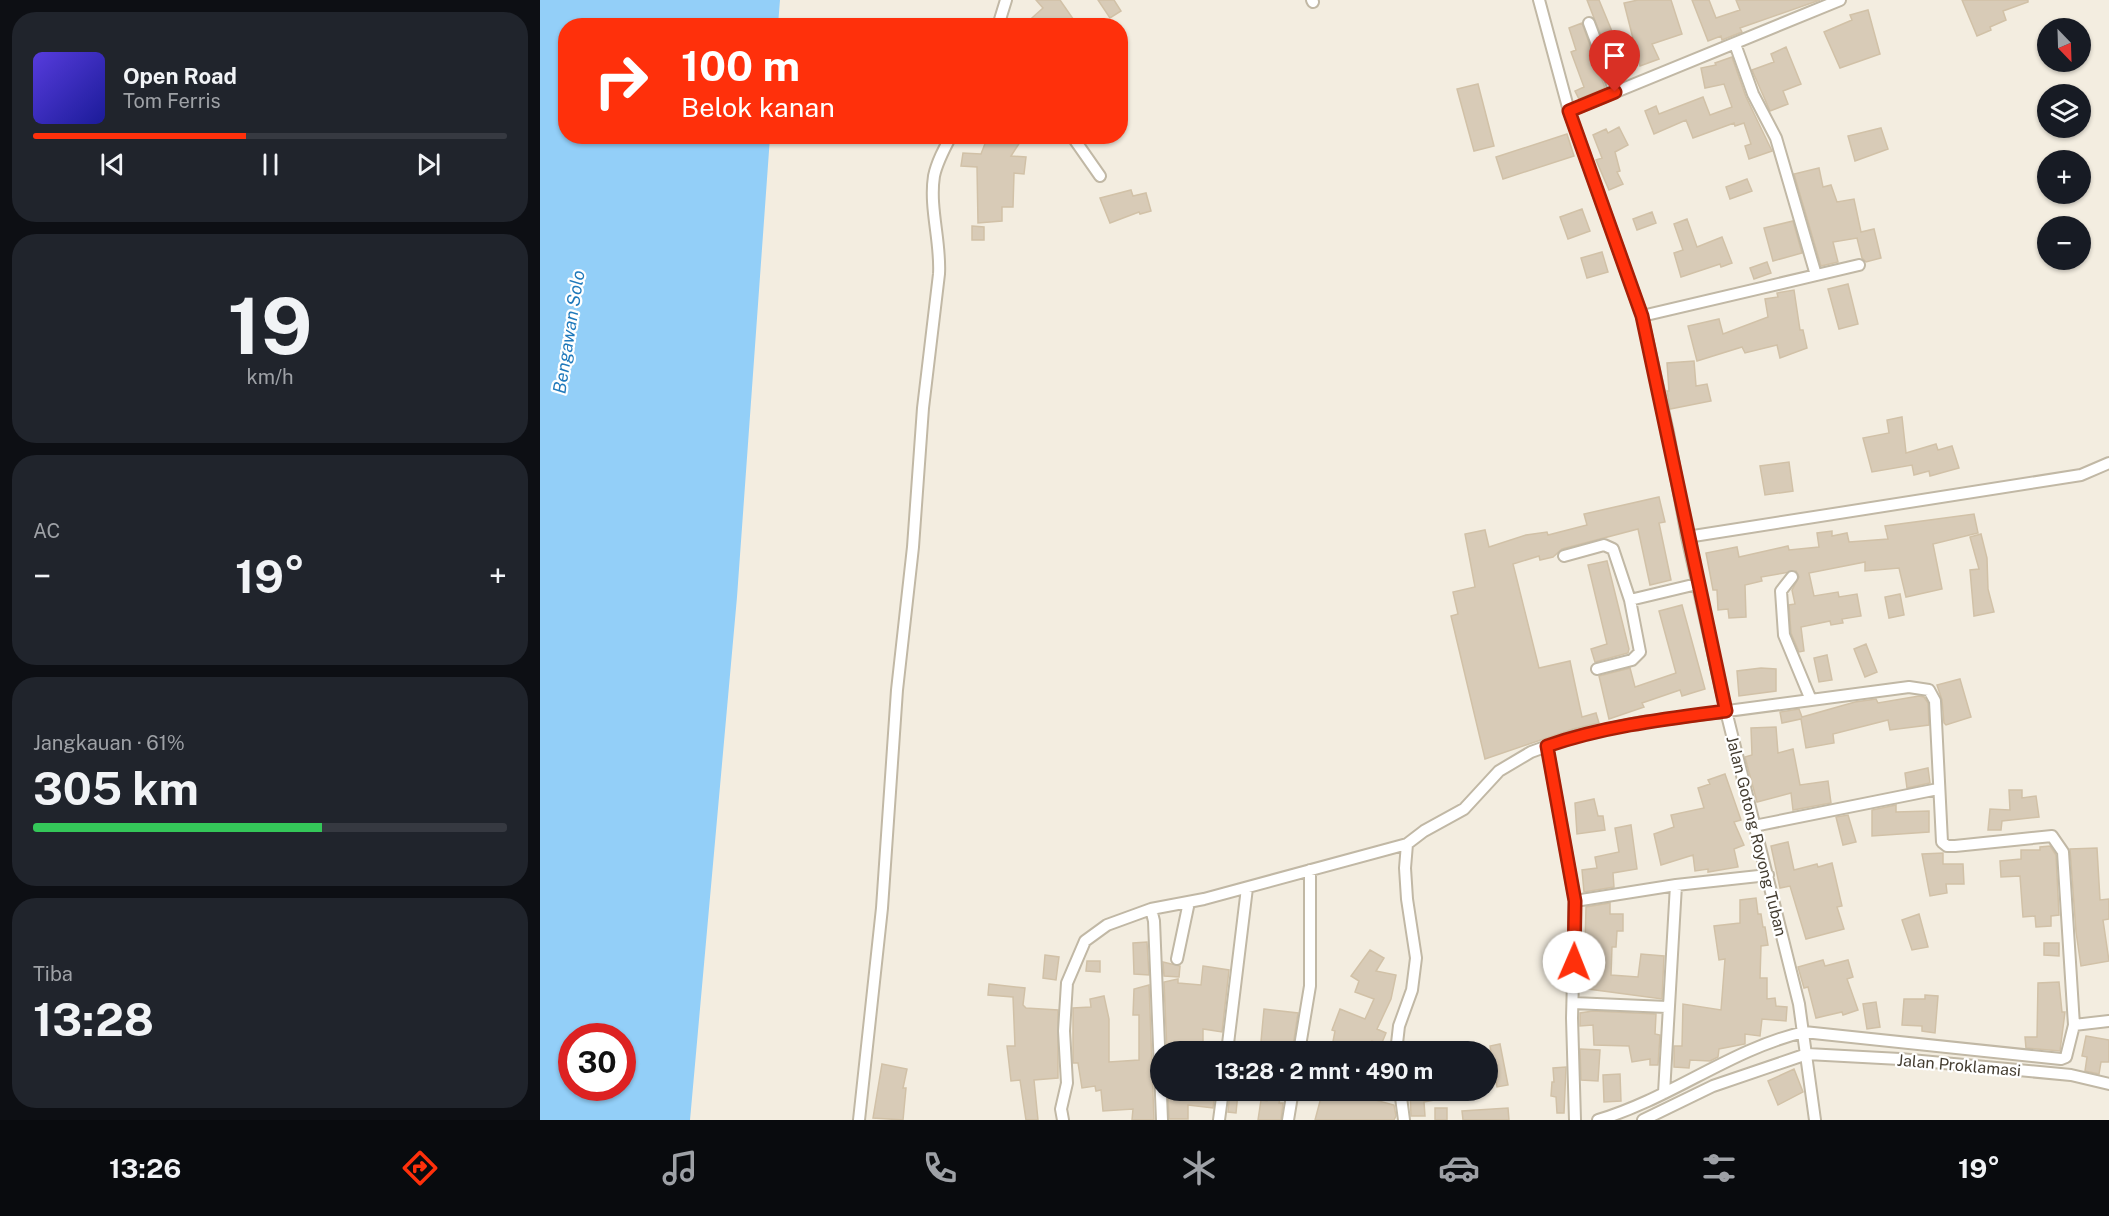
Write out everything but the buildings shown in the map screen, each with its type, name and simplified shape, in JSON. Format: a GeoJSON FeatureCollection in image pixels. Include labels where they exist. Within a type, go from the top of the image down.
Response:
{"type":"FeatureCollection","features":[{"type":"Feature","properties":{"kind":"street"},"geometry":{"type":"LineString","coordinates":[[1000,18],[1006,0]]}},
{"type":"Feature","properties":{"kind":"street","name":"Jalan Gotong Royong Tuban"},"geometry":{"type":"LineString","coordinates":[[1539,0],[1569,111],[1642,316],[1668,432],[1697,584],[1804,1032],[1815,1120]]}},
{"type":"Feature","properties":{"kind":"street"},"geometry":{"type":"LineString","coordinates":[[1569,111],[1840,0]]}},
{"type":"Feature","properties":{"kind":"street"},"geometry":{"type":"LineString","coordinates":[[1590,23],[1615,92]]}},
{"type":"Feature","properties":{"kind":"street"},"geometry":{"type":"LineString","coordinates":[[1735,44],[1753,94],[1776,138],[1816,275]]}},
{"type":"Feature","properties":{"kind":"street"},"geometry":{"type":"LineString","coordinates":[[859,1120],[882,908],[897,690],[913,547],[923,408],[939,274],[940,257],[933,198],[934,176],[948,144]]}},
{"type":"Feature","properties":{"kind":"street"},"geometry":{"type":"LineString","coordinates":[[1078,144],[1101,176]]}},
{"type":"Feature","properties":{"kind":"street"},"geometry":{"type":"LineString","coordinates":[[1642,316],[1858,265]]}},
{"type":"Feature","properties":{"kind":"street"},"geometry":{"type":"LineString","coordinates":[[1687,537],[2081,475],[2109,463]]}},
{"type":"Feature","properties":{"kind":"street"},"geometry":{"type":"LineString","coordinates":[[1564,556],[1604,545],[1613,549],[1630,600],[1640,652],[1632,660],[1597,669]]}},
{"type":"Feature","properties":{"kind":"street"},"geometry":{"type":"LineString","coordinates":[[1792,577],[1780,591],[1784,635],[1811,700]]}},
{"type":"Feature","properties":{"kind":"street"},"geometry":{"type":"LineString","coordinates":[[1630,600],[1697,584]]}},
{"type":"Feature","properties":{"kind":"street"},"geometry":{"type":"LineString","coordinates":[[1063,1120],[1061,1109],[1067,1083],[1065,1030],[1067,983],[1085,941],[1107,925],[1151,909],[1247,888],[1407,844],[1424,831],[1464,809],[1499,771],[1531,752],[1575,736],[1637,723],[1909,687],[1929,690],[1935,701],[1940,836],[1947,846],[2052,837],[2063,852],[2074,1025],[2069,1053],[2061,1059],[1804,1032],[1772,1040],[1625,1112],[1598,1120]]}},
{"type":"Feature","properties":{"kind":"street"},"geometry":{"type":"LineString","coordinates":[[1547,746],[1575,901],[1573,1003],[1575,1120]]}},
{"type":"Feature","properties":{"kind":"street"},"geometry":{"type":"LineString","coordinates":[[1754,826],[1938,789]]}},
{"type":"Feature","properties":{"kind":"street"},"geometry":{"type":"LineString","coordinates":[[1397,1041],[1399,1026],[1412,990],[1416,957],[1407,899],[1405,868],[1407,844]]}},
{"type":"Feature","properties":{"kind":"street"},"geometry":{"type":"LineString","coordinates":[[1301,1041],[1310,986],[1310,870]]}},
{"type":"Feature","properties":{"kind":"street"},"geometry":{"type":"LineString","coordinates":[[1575,901],[1676,885],[1768,875]]}},
{"type":"Feature","properties":{"kind":"street"},"geometry":{"type":"LineString","coordinates":[[1664,1093],[1667,1007],[1676,885]]}},
{"type":"Feature","properties":{"kind":"street"},"geometry":{"type":"LineString","coordinates":[[1228,1041],[1247,888]]}},
{"type":"Feature","properties":{"kind":"street"},"geometry":{"type":"LineString","coordinates":[[1177,959],[1189,902]]}},
{"type":"Feature","properties":{"kind":"street"},"geometry":{"type":"LineString","coordinates":[[1151,909],[1154,921],[1162,1120]]}},
{"type":"Feature","properties":{"kind":"street"},"geometry":{"type":"LineString","coordinates":[[1573,1003],[1667,1007]]}},
{"type":"Feature","properties":{"kind":"street"},"geometry":{"type":"LineString","coordinates":[[2074,1025],[2109,1021]]}},
{"type":"Feature","properties":{"kind":"street"},"geometry":{"type":"LineString","coordinates":[[1644,1120],[1713,1086],[1808,1054]]}},
{"type":"Feature","properties":{"kind":"street","name":"Jalan Proklamasi"},"geometry":{"type":"LineString","coordinates":[[1808,1054],[1900,1059],[2071,1075],[2109,1084]]}},
{"type":"Feature","properties":{"kind":"street"},"geometry":{"type":"LineString","coordinates":[[1219,1120],[1221,1101]]}},
{"type":"Feature","properties":{"kind":"street"},"geometry":{"type":"LineString","coordinates":[[1288,1120],[1291,1101]]}},
{"type":"Feature","properties":{"kind":"street"},"geometry":{"type":"LineString","coordinates":[[1401,1101],[1404,1120]]}},
{"type":"Feature","properties":{"kind":"water","name":"Bengawan Solo"},"geometry":{"type":"Polygon","coordinates":[[[540,0],[780,0],[779,18],[558,18],[558,144],[769,144],[737,597],[690,1120],[540,1120],[540,0]]]}},
{"type":"Feature","properties":{"kind":"route"},"geometry":{"type":"LineString","coordinates":[[1574,962],[1575,901],[1547,746],[1575,736],[1637,723],[1726,711],[1687,537],[1668,432],[1642,316],[1569,111],[1615,92]]}}]}
